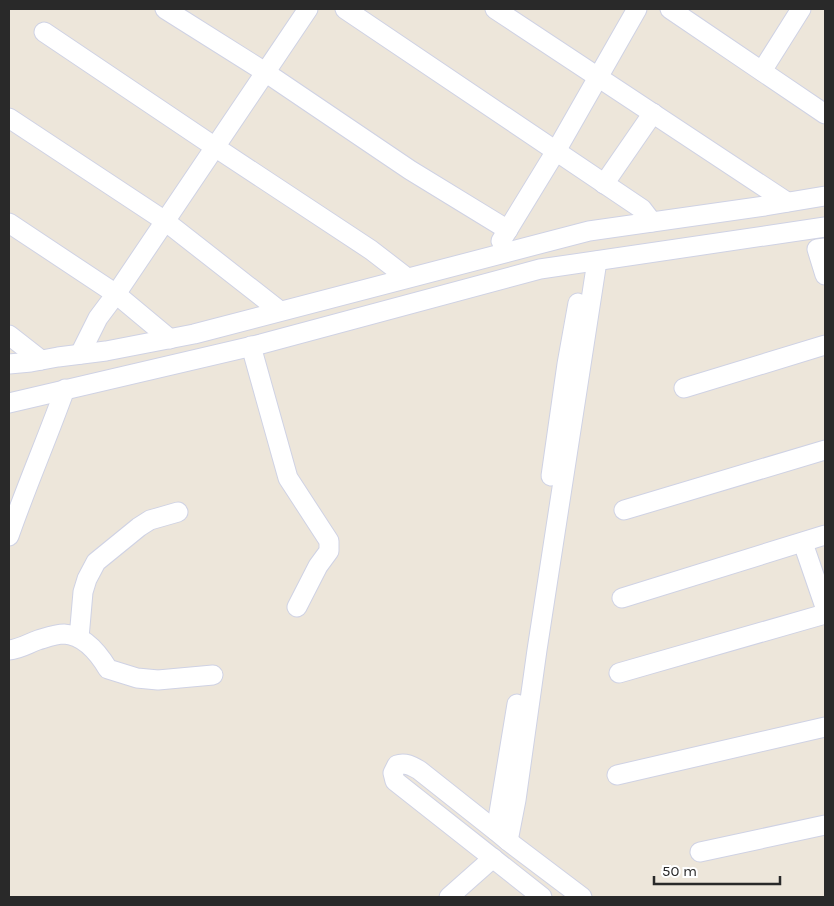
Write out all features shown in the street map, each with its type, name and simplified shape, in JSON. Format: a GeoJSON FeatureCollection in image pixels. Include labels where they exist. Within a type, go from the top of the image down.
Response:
{"type":"FeatureCollection","features":[{"type":"Feature","properties":{"kind":"street"},"geometry":{"type":"LineString","coordinates":[[165,9],[265,72],[410,170],[508,230]]}},
{"type":"Feature","properties":{"kind":"street"},"geometry":{"type":"LineString","coordinates":[[80,354],[98,318],[308,9]]}},
{"type":"Feature","properties":{"kind":"street"},"geometry":{"type":"LineString","coordinates":[[345,9],[642,209],[652,222]]}},
{"type":"Feature","properties":{"kind":"street"},"geometry":{"type":"LineString","coordinates":[[496,9],[787,202]]}},
{"type":"Feature","properties":{"kind":"street"},"geometry":{"type":"LineString","coordinates":[[493,255],[556,151],[637,9]]}},
{"type":"Feature","properties":{"kind":"street"},"geometry":{"type":"LineString","coordinates":[[670,9],[825,114]]}},
{"type":"Feature","properties":{"kind":"street"},"geometry":{"type":"LineString","coordinates":[[762,71],[802,9]]}},
{"type":"Feature","properties":{"kind":"street"},"geometry":{"type":"LineString","coordinates":[[44,32],[371,250],[406,277]]}},
{"type":"Feature","properties":{"kind":"street"},"geometry":{"type":"LineString","coordinates":[[604,184],[653,113]]}},
{"type":"Feature","properties":{"kind":"street"},"geometry":{"type":"LineString","coordinates":[[9,118],[165,221],[280,311]]}},
{"type":"Feature","properties":{"kind":"street"},"geometry":{"type":"LineString","coordinates":[[9,364],[58,356],[106,352],[194,334],[589,230],[825,196]]}},
{"type":"Feature","properties":{"kind":"street"},"geometry":{"type":"LineString","coordinates":[[9,223],[116,294],[170,339]]}},
{"type":"Feature","properties":{"kind":"street"},"geometry":{"type":"LineString","coordinates":[[9,403],[250,346],[540,269],[825,226]]}},
{"type":"Feature","properties":{"kind":"street"},"geometry":{"type":"LineString","coordinates":[[825,248],[817,249],[825,275]]}},
{"type":"Feature","properties":{"kind":"street"},"geometry":{"type":"LineString","coordinates":[[449,897],[490,855],[502,836],[567,364],[582,286],[590,262]]}},
{"type":"Feature","properties":{"kind":"street"},"geometry":{"type":"LineString","coordinates":[[9,335],[41,360]]}},
{"type":"Feature","properties":{"kind":"street"},"geometry":{"type":"LineString","coordinates":[[684,388],[825,345]]}},
{"type":"Feature","properties":{"kind":"street"},"geometry":{"type":"LineString","coordinates":[[250,346],[288,478],[329,542],[329,551],[318,566],[297,608]]}},
{"type":"Feature","properties":{"kind":"street"},"geometry":{"type":"LineString","coordinates":[[9,536],[24,492],[50,432],[65,389]]}},
{"type":"Feature","properties":{"kind":"street"},"geometry":{"type":"LineString","coordinates":[[624,510],[825,450]]}},
{"type":"Feature","properties":{"kind":"street"},"geometry":{"type":"LineString","coordinates":[[79,638],[83,592],[87,578],[96,562],[150,520],[178,512]]}},
{"type":"Feature","properties":{"kind":"street"},"geometry":{"type":"LineString","coordinates":[[622,598],[825,535]]}},
{"type":"Feature","properties":{"kind":"street"},"geometry":{"type":"LineString","coordinates":[[803,543],[825,607]]}},
{"type":"Feature","properties":{"kind":"street"},"geometry":{"type":"LineString","coordinates":[[619,673],[825,614]]}},
{"type":"Feature","properties":{"kind":"street"},"geometry":{"type":"LineString","coordinates":[[9,650],[18,650],[37,641],[65,634],[79,638],[89,645],[103,660],[108,669],[137,678],[158,680],[213,675]]}},
{"type":"Feature","properties":{"kind":"street"},"geometry":{"type":"LineString","coordinates":[[617,775],[825,727]]}},
{"type":"Feature","properties":{"kind":"street"},"geometry":{"type":"LineString","coordinates":[[542,897],[395,782],[393,773],[397,765],[409,765],[419,770],[582,897]]}},
{"type":"Feature","properties":{"kind":"street"},"geometry":{"type":"LineString","coordinates":[[700,852],[825,825]]}}]}
